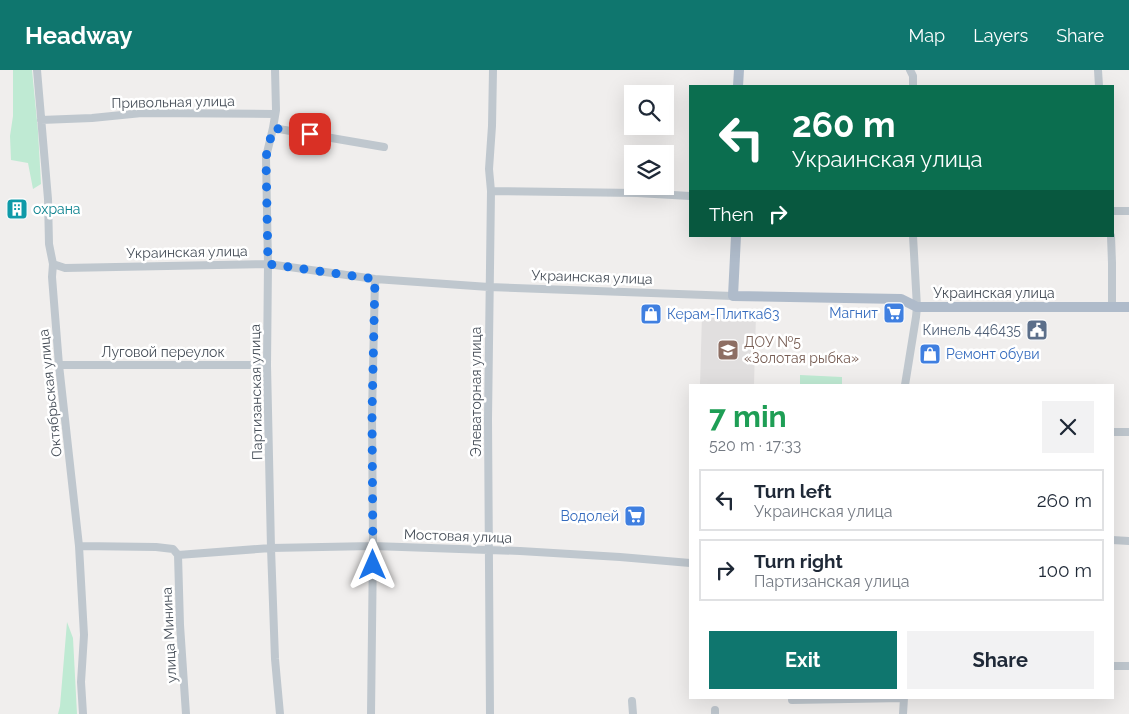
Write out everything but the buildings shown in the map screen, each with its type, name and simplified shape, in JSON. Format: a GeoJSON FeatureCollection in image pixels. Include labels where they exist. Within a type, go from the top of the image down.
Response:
{"type":"FeatureCollection","features":[{"type":"Feature","properties":{"kind":"main road"},"geometry":{"type":"LineString","coordinates":[[738,85],[739,70]]}},
{"type":"Feature","properties":{"kind":"main road"},"geometry":{"type":"LineString","coordinates":[[733,296],[736,237]]}},
{"type":"Feature","properties":{"kind":"main road","name":"Украинская улица"},"geometry":{"type":"LineString","coordinates":[[733,296],[901,299],[917,307],[1129,307]]}},
{"type":"Feature","properties":{"kind":"street","name":"Октябрьская улица"},"geometry":{"type":"LineString","coordinates":[[37,70],[48,199],[49,244],[53,264],[52,277],[59,365],[79,546],[84,635],[81,682],[83,714]]}},
{"type":"Feature","properties":{"kind":"street","name":"Партизанская улица"},"geometry":{"type":"LineString","coordinates":[[275,70],[276,114],[266,157],[267,365],[275,659],[280,714]]}},
{"type":"Feature","properties":{"kind":"street","name":"Элеваторная улица"},"geometry":{"type":"LineString","coordinates":[[490,714],[488,412],[491,191],[489,169],[493,70]]}},
{"type":"Feature","properties":{"kind":"street"},"geometry":{"type":"LineString","coordinates":[[910,70],[913,76],[913,85]]}},
{"type":"Feature","properties":{"kind":"street"},"geometry":{"type":"LineString","coordinates":[[1098,70],[1099,85]]}},
{"type":"Feature","properties":{"kind":"street","name":"Привольная улица"},"geometry":{"type":"LineString","coordinates":[[41,120],[92,118],[142,113],[276,114]]}},
{"type":"Feature","properties":{"kind":"street"},"geometry":{"type":"LineString","coordinates":[[273,128],[384,147]]}},
{"type":"Feature","properties":{"kind":"street"},"geometry":{"type":"LineString","coordinates":[[491,191],[637,193],[689,196]]}},
{"type":"Feature","properties":{"kind":"street"},"geometry":{"type":"LineString","coordinates":[[1114,211],[1129,211]]}},
{"type":"Feature","properties":{"kind":"street"},"geometry":{"type":"LineString","coordinates":[[905,384],[917,307],[913,237]]}},
{"type":"Feature","properties":{"kind":"street"},"geometry":{"type":"LineString","coordinates":[[1111,237],[1112,307]]}},
{"type":"Feature","properties":{"kind":"street","name":"Украинская улица"},"geometry":{"type":"LineString","coordinates":[[53,264],[65,268],[268,264],[375,279],[489,287],[733,296]]}},
{"type":"Feature","properties":{"kind":"street"},"geometry":{"type":"LineString","coordinates":[[371,714],[372,414],[375,279]]}},
{"type":"Feature","properties":{"kind":"street","name":"Луговой переулок"},"geometry":{"type":"LineString","coordinates":[[59,365],[267,365]]}},
{"type":"Feature","properties":{"kind":"street"},"geometry":{"type":"LineString","coordinates":[[1114,432],[1129,432]]}},
{"type":"Feature","properties":{"kind":"street"},"geometry":{"type":"LineString","coordinates":[[1114,540],[1129,541]]}},
{"type":"Feature","properties":{"kind":"street","name":"Мостовая улица"},"geometry":{"type":"LineString","coordinates":[[79,546],[156,547],[172,549],[178,555],[271,548],[373,546],[600,555],[689,562]]}},
{"type":"Feature","properties":{"kind":"street","name":"улица Минина"},"geometry":{"type":"LineString","coordinates":[[178,555],[180,625],[186,714]]}},
{"type":"Feature","properties":{"kind":"street"},"geometry":{"type":"LineString","coordinates":[[1114,666],[1129,666]]}},
{"type":"Feature","properties":{"kind":"street"},"geometry":{"type":"LineString","coordinates":[[792,700],[848,699]]}},
{"type":"Feature","properties":{"kind":"street"},"geometry":{"type":"LineString","coordinates":[[903,714],[904,699]]}},
{"type":"Feature","properties":{"kind":"street"},"geometry":{"type":"LineString","coordinates":[[632,701],[633,714]]}},
{"type":"Feature","properties":{"kind":"shaded area","name":"ДОУ №5 «Золотая рыбка»"},"geometry":{"type":"Polygon","coordinates":[[[702,314],[756,315],[754,384],[700,384],[702,314]]]}},
{"type":"Feature","properties":{"kind":"green space"},"geometry":{"type":"Polygon","coordinates":[[[13,70],[32,70],[41,184],[33,189],[28,163],[11,160],[10,136],[13,116],[13,70]]]}},
{"type":"Feature","properties":{"kind":"green space"},"geometry":{"type":"Polygon","coordinates":[[[800,375],[842,377],[842,384],[800,384],[800,375]]]}},
{"type":"Feature","properties":{"kind":"green space"},"geometry":{"type":"Polygon","coordinates":[[[67,622],[73,638],[77,714],[58,714],[67,622]]]}},
{"type":"Feature","properties":{"kind":"place","name":"охрана"},"geometry":{"type":"Point","coordinates":[17,209]}},
{"type":"Feature","properties":{"kind":"place","name":"Магнит"},"geometry":{"type":"Point","coordinates":[894,313]}},
{"type":"Feature","properties":{"kind":"place","name":"Керам-Плитка63"},"geometry":{"type":"Point","coordinates":[651,314]}},
{"type":"Feature","properties":{"kind":"place","name":"Кинель 446435"},"geometry":{"type":"Point","coordinates":[1037,330]}},
{"type":"Feature","properties":{"kind":"place","name":"ДОУ №5 «Золотая рыбка»"},"geometry":{"type":"Point","coordinates":[728,350]}},
{"type":"Feature","properties":{"kind":"place","name":"Ремонт обуви"},"geometry":{"type":"Point","coordinates":[930,354]}},
{"type":"Feature","properties":{"kind":"place","name":"Водолей"},"geometry":{"type":"Point","coordinates":[635,516]}},
{"type":"Feature","properties":{"kind":"route"},"geometry":{"type":"LineString","coordinates":[[310,134],[273,128],[266,157],[268,264],[375,279],[372,414],[373,565]]}}]}
